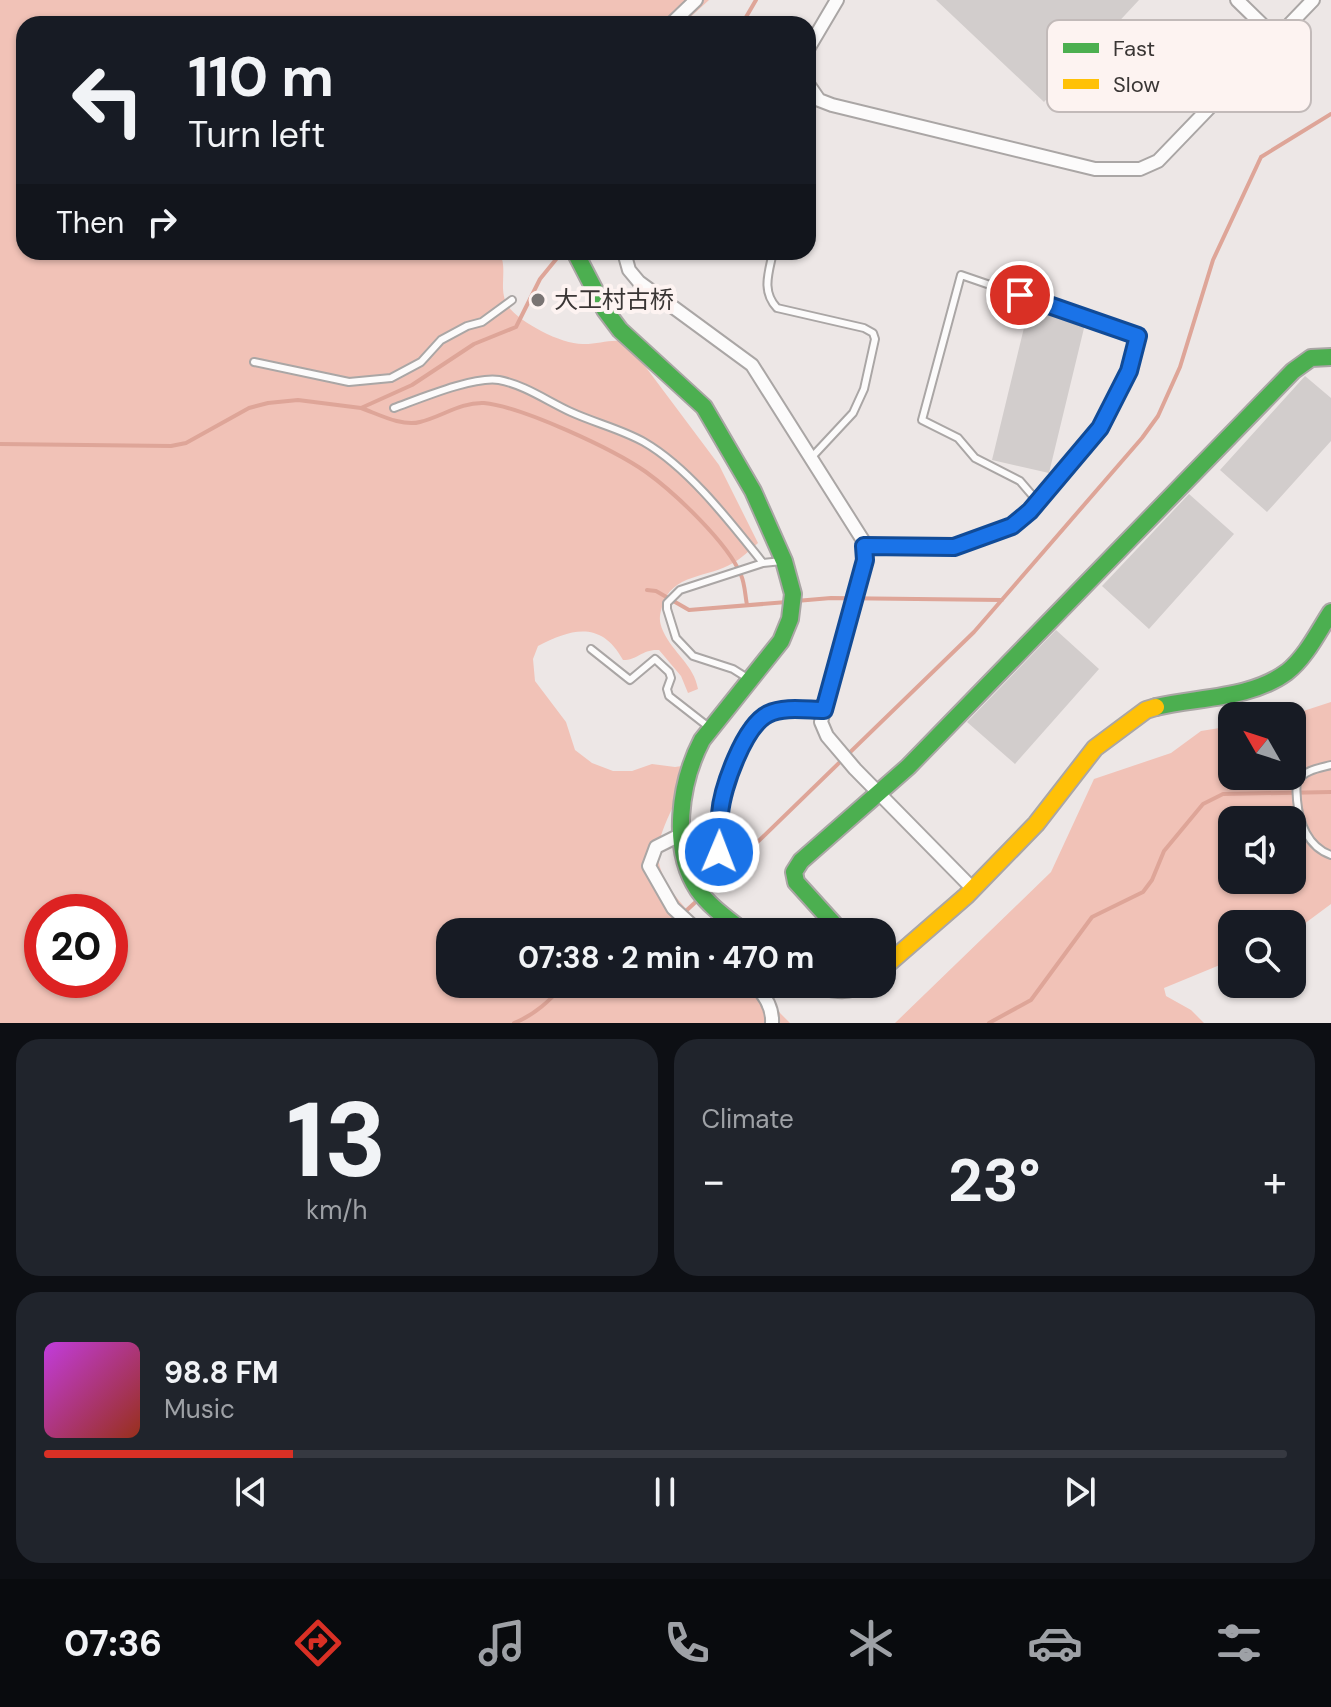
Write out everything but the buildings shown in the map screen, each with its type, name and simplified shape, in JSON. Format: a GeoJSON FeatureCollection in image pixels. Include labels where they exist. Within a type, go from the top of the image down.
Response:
{"type":"FeatureCollection","features":[{"type":"Feature","properties":{"kind":"street"},"geometry":{"type":"LineString","coordinates":[[679,16],[696,0]]}},
{"type":"Feature","properties":{"kind":"street"},"geometry":{"type":"LineString","coordinates":[[816,35],[837,0]]}},
{"type":"Feature","properties":{"kind":"street"},"geometry":{"type":"LineString","coordinates":[[1237,0],[1258,20]]}},
{"type":"Feature","properties":{"kind":"street"},"geometry":{"type":"LineString","coordinates":[[1294,20],[1313,0]]}},
{"type":"Feature","properties":{"kind":"street"},"geometry":{"type":"LineString","coordinates":[[816,96],[832,105],[1095,169],[1140,169],[1158,161],[1205,112]]}},
{"type":"Feature","properties":{"kind":"street"},"geometry":{"type":"LineString","coordinates":[[579,260],[605,310],[620,330],[704,407],[753,491],[784,561],[792,602],[790,619],[781,641],[710,728],[692,754],[685,776],[681,817],[686,861],[692,881],[728,918]]}},
{"type":"Feature","properties":{"kind":"street"},"geometry":{"type":"LineString","coordinates":[[626,260],[629,270],[639,282],[752,365],[864,546],[865,560],[821,722],[835,746],[855,769],[973,889]]}},
{"type":"Feature","properties":{"kind":"street"},"geometry":{"type":"LineString","coordinates":[[829,918],[796,882],[794,872],[801,861],[908,767],[1293,371],[1311,358],[1331,357]]}},
{"type":"Feature","properties":{"kind":"street"},"geometry":{"type":"LineString","coordinates":[[896,957],[973,889],[1036,824],[1095,748],[1119,728],[1146,710],[1185,700],[1235,693],[1268,683],[1288,671],[1306,652],[1331,612]]}},
{"type":"Feature","properties":{"kind":"street"},"geometry":{"type":"LineString","coordinates":[[684,833],[656,847],[649,866],[673,908],[684,918]]}},
{"type":"Feature","properties":{"kind":"street"},"geometry":{"type":"LineString","coordinates":[[766,998],[772,1023]]}},
{"type":"Feature","properties":{"kind":"lane"},"geometry":{"type":"LineString","coordinates":[[772,260],[766,290],[777,308],[864,328],[873,333],[875,339],[864,389],[853,413],[811,458]]}},
{"type":"Feature","properties":{"kind":"lane"},"geometry":{"type":"LineString","coordinates":[[864,546],[954,547],[1012,526],[1030,511],[1038,502],[1100,428],[1129,371],[1138,336],[961,275],[922,420],[958,438],[975,458],[1011,475],[1027,487],[1038,502]]}},
{"type":"Feature","properties":{"kind":"lane"},"geometry":{"type":"LineString","coordinates":[[254,362],[349,382],[391,378],[421,362],[441,340],[482,322],[512,300]]}},
{"type":"Feature","properties":{"kind":"lane"},"geometry":{"type":"LineString","coordinates":[[394,408],[458,386],[483,381],[498,380],[535,393],[574,414],[627,433],[673,463],[711,501],[763,563]]}},
{"type":"Feature","properties":{"kind":"lane"},"geometry":{"type":"LineString","coordinates":[[749,679],[733,669],[693,656],[670,624],[667,603],[680,590],[745,568],[784,561]]}},
{"type":"Feature","properties":{"kind":"lane"},"geometry":{"type":"LineString","coordinates":[[591,649],[630,680],[655,659],[669,672],[669,696],[710,728]]}},
{"type":"Feature","properties":{"kind":"lane"},"geometry":{"type":"LineString","coordinates":[[719,852],[720,812],[743,742],[764,715],[778,710],[824,710]]}},
{"type":"Feature","properties":{"kind":"lane"},"geometry":{"type":"LineString","coordinates":[[1331,765],[1307,772],[1298,780],[1296,787],[1299,818],[1316,848],[1331,855]]}},
{"type":"Feature","properties":{"kind":"shaded area"},"geometry":{"type":"Polygon","coordinates":[[[0,0],[709,0],[692,16],[16,16],[16,260],[502,260],[503,286],[508,306],[532,326],[575,343],[627,342],[719,465],[758,543],[733,563],[682,582],[667,596],[662,607],[660,619],[663,631],[688,666],[698,689],[688,693],[681,676],[659,650],[623,660],[605,639],[585,632],[562,635],[538,646],[533,659],[535,681],[566,722],[575,750],[592,763],[613,771],[632,771],[652,764],[675,767],[696,764],[666,822],[658,855],[670,888],[696,918],[436,918],[436,998],[771,998],[790,1023],[0,1023],[0,0]]]}},
{"type":"Feature","properties":{"kind":"shaded area"},"geometry":{"type":"Polygon","coordinates":[[[1331,702],[1331,904],[1306,923],[1306,910],[1218,910],[1218,966],[1164,988],[1166,996],[1191,1010],[1204,1023],[895,1023],[1051,872],[1094,779],[1171,753],[1201,731],[1218,728],[1218,790],[1306,790],[1306,710],[1331,702]]]}},
{"type":"Feature","properties":{"kind":"waterway"},"geometry":{"type":"LineString","coordinates":[[747,16],[756,0]]}},
{"type":"Feature","properties":{"kind":"waterway"},"geometry":{"type":"LineString","coordinates":[[706,892],[974,632],[1142,438],[1158,416],[1180,367],[1213,260],[1261,157],[1331,114]]}},
{"type":"Feature","properties":{"kind":"waterway"},"geometry":{"type":"LineString","coordinates":[[0,444],[171,446],[186,443],[249,408],[268,403],[298,400],[361,408],[412,385],[474,344],[516,327],[540,279],[555,260]]}},
{"type":"Feature","properties":{"kind":"waterway"},"geometry":{"type":"LineString","coordinates":[[361,408],[390,419],[413,423],[467,405],[484,403],[521,412],[612,452],[658,481],[713,534],[741,575],[747,605]]}},
{"type":"Feature","properties":{"kind":"waterway"},"geometry":{"type":"LineString","coordinates":[[647,590],[656,591],[689,610],[787,602]]}},
{"type":"Feature","properties":{"kind":"waterway"},"geometry":{"type":"LineString","coordinates":[[796,601],[831,598],[1002,600]]}},
{"type":"Feature","properties":{"kind":"waterway"},"geometry":{"type":"LineString","coordinates":[[989,1023],[1031,1000],[1092,917],[1143,892],[1152,880],[1164,851],[1203,804],[1223,794],[1331,792]]}},
{"type":"Feature","properties":{"kind":"waterway"},"geometry":{"type":"LineString","coordinates":[[678,918],[700,898]]}},
{"type":"Feature","properties":{"kind":"waterway"},"geometry":{"type":"LineString","coordinates":[[514,1023],[551,998]]}},
{"type":"Feature","properties":{"kind":"traffic: fast"},"geometry":{"type":"LineString","coordinates":[[579,260],[605,310],[620,330],[704,407],[753,491],[784,561],[793,594],[790,619],[781,641],[702,740],[688,775],[681,815],[684,855],[698,890],[727,918]]}},
{"type":"Feature","properties":{"kind":"traffic: fast"},"geometry":{"type":"LineString","coordinates":[[829,918],[796,882],[794,872],[801,861],[908,767],[1293,371],[1311,358],[1331,357]]}},
{"type":"Feature","properties":{"kind":"traffic: fast"},"geometry":{"type":"LineString","coordinates":[[1156,707],[1224,696],[1273,681],[1300,659],[1331,612]]}},
{"type":"Feature","properties":{"kind":"traffic: slow"},"geometry":{"type":"LineString","coordinates":[[896,957],[966,896],[1036,824],[1095,748],[1146,710],[1156,707]]}},
{"type":"Feature","properties":{"kind":"place","name":"大工村古桥"},"geometry":{"type":"Point","coordinates":[538,300]}},
{"type":"Feature","properties":{"kind":"route"},"geometry":{"type":"LineString","coordinates":[[719,852],[720,812],[743,742],[764,715],[778,710],[824,710],[865,560],[864,546],[954,547],[1012,526],[1030,511],[1100,428],[1129,371],[1138,336],[1020,295]]}}]}
